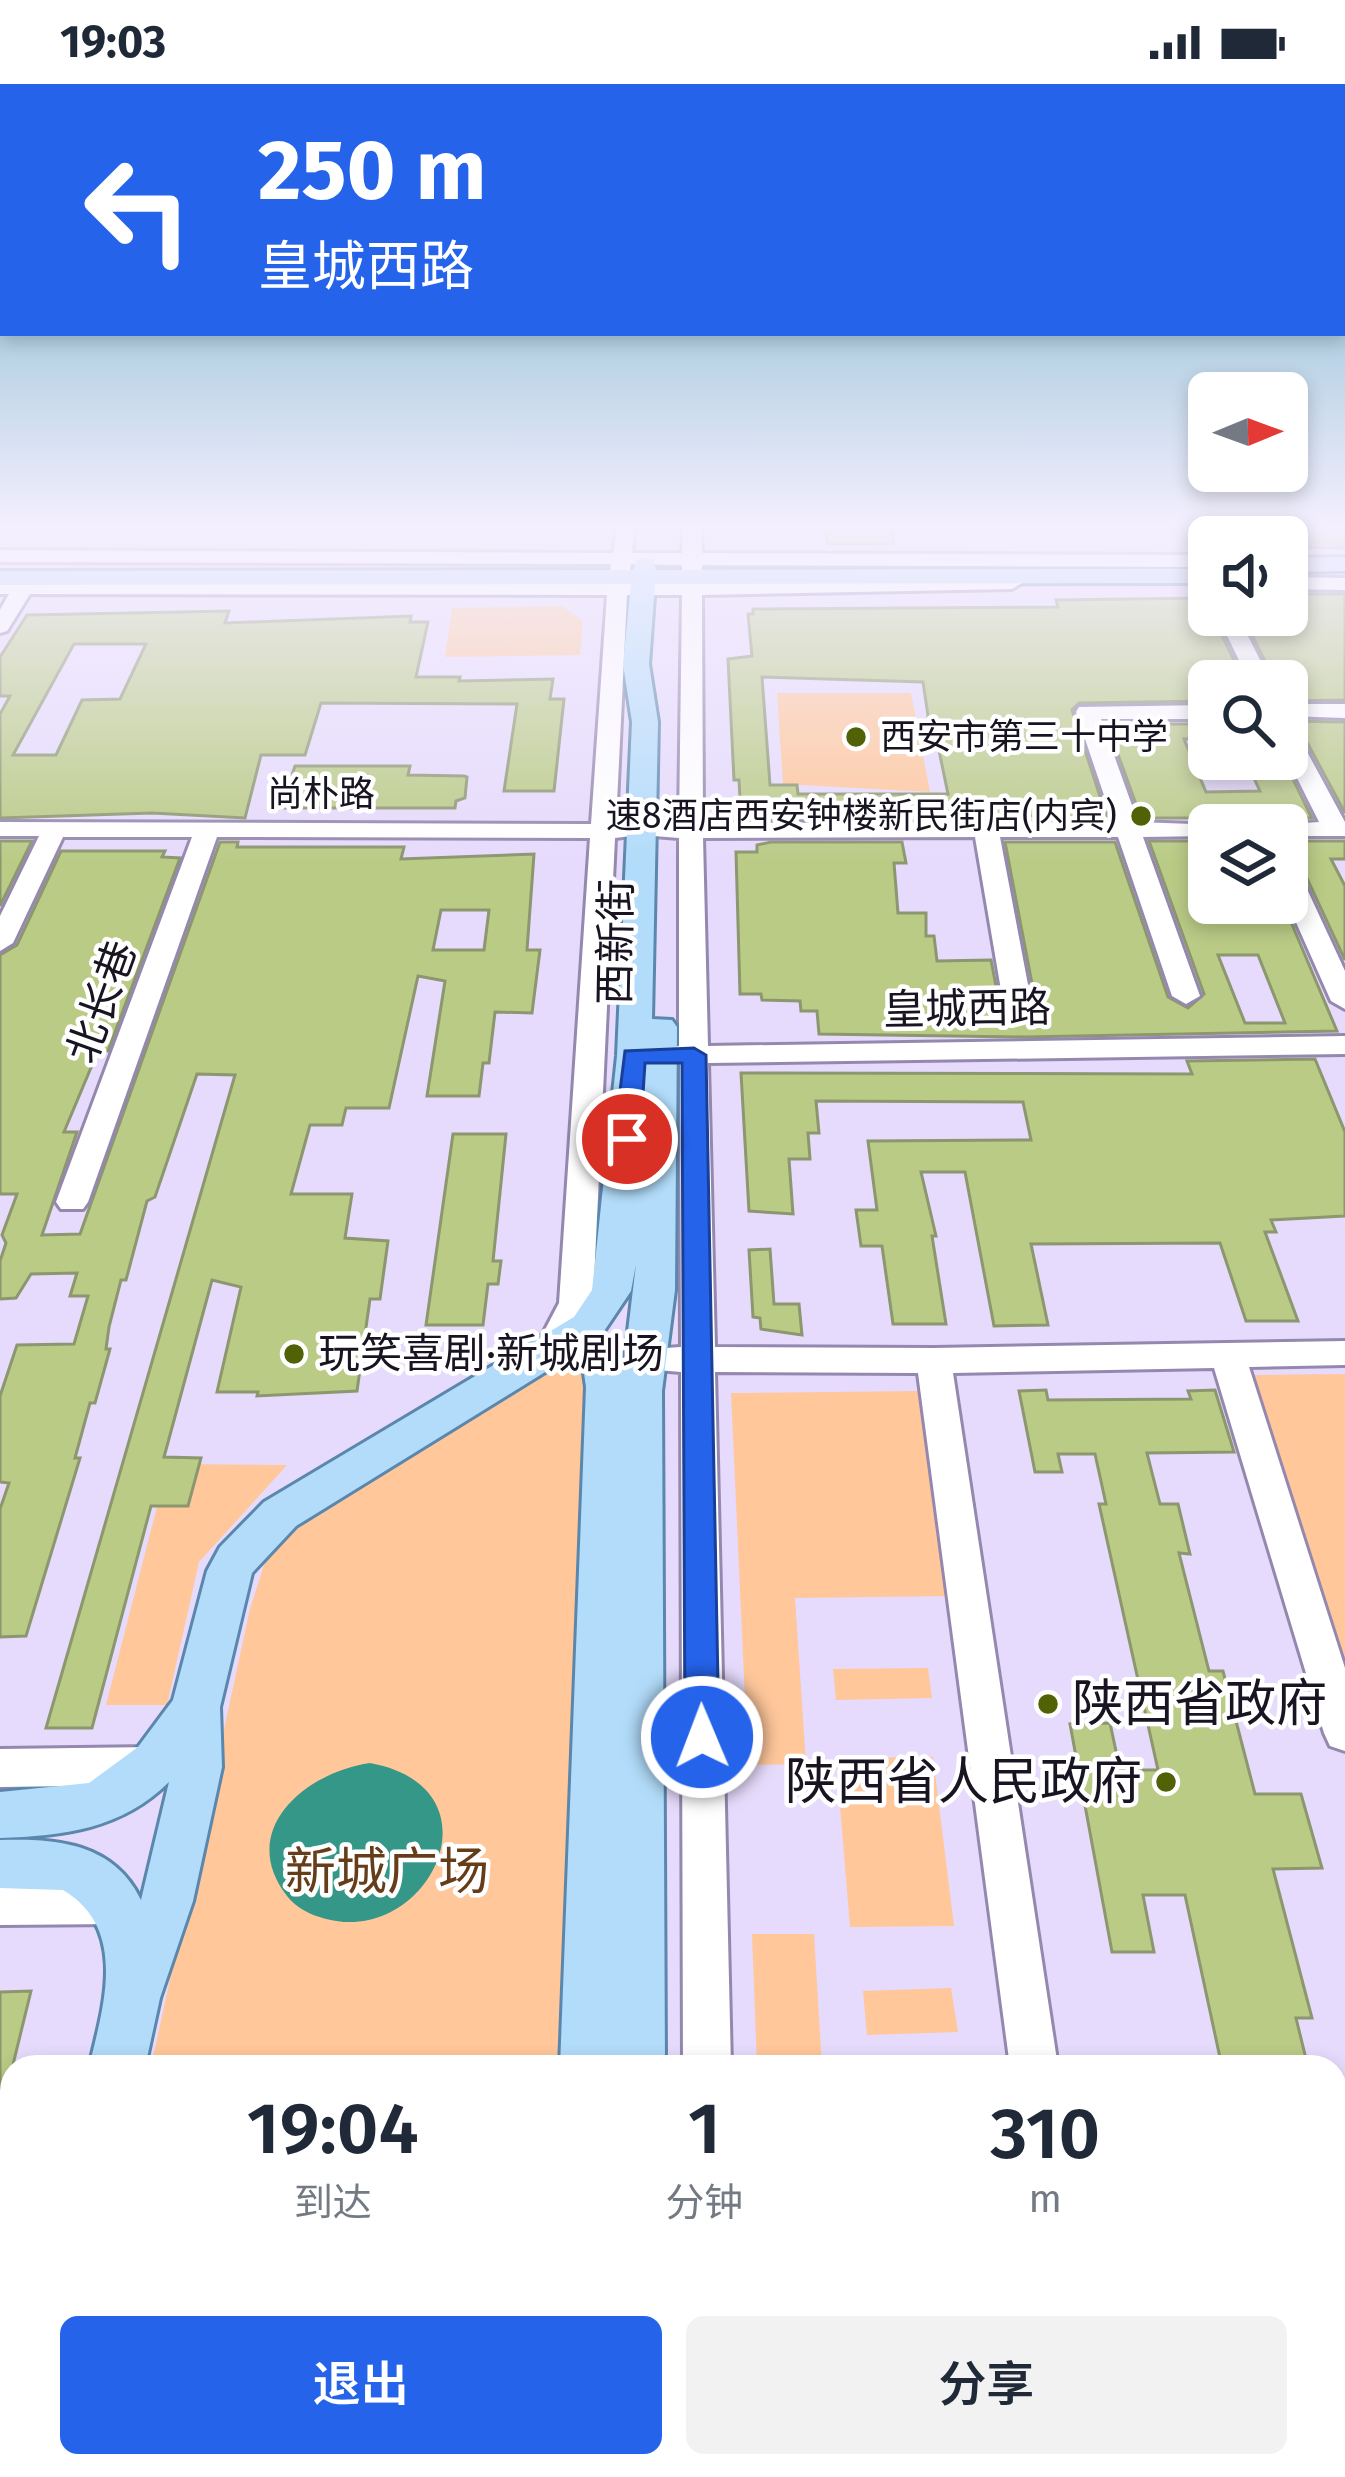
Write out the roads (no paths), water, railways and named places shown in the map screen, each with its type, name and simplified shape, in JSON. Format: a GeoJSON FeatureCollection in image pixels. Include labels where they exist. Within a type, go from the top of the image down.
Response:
{"type":"FeatureCollection","features":[{"type":"Feature","properties":{"kind":"main road","name":"西新街"},"geometry":{"type":"LineString","coordinates":[[631,1379],[655,1290],[663,1056],[665,831],[635,664],[641,639]]}},
{"type":"Feature","properties":{"kind":"main road","name":"西新街"},"geometry":{"type":"LineString","coordinates":[[196,1707],[224,1584],[253,1538],[280,1514],[588,1327],[611,1291],[663,1056]]}},
{"type":"Feature","properties":{"kind":"main road"},"geometry":{"type":"LineString","coordinates":[[554,1345],[597,1354],[606,1370],[631,1379]]}},
{"type":"Feature","properties":{"kind":"main road"},"geometry":{"type":"LineString","coordinates":[[590,2055],[631,1379]]}},
{"type":"Feature","properties":{"kind":"main road"},"geometry":{"type":"LineString","coordinates":[[631,1379],[637,2055]]}},
{"type":"Feature","properties":{"kind":"main road"},"geometry":{"type":"LineString","coordinates":[[0,1815],[67,1814],[89,1808],[156,1766],[196,1707]]}},
{"type":"Feature","properties":{"kind":"main road"},"geometry":{"type":"LineString","coordinates":[[120,2055],[133,1998],[167,1901],[182,1834],[196,1767],[196,1707]]}},
{"type":"Feature","properties":{"kind":"main road"},"geometry":{"type":"LineString","coordinates":[[0,1864],[57,1864],[101,1885],[118,1903],[134,1958],[133,1998]]}},
{"type":"Feature","properties":{"kind":"street"},"geometry":{"type":"LineString","coordinates":[[554,1345],[576,1304],[604,831],[644,639]]}},
{"type":"Feature","properties":{"kind":"street"},"geometry":{"type":"LineString","coordinates":[[660,639],[665,831],[663,1056],[696,1360],[707,2055]]}},
{"type":"Feature","properties":{"kind":"street"},"geometry":{"type":"LineString","coordinates":[[1308,716],[1345,711]]}},
{"type":"Feature","properties":{"kind":"street"},"geometry":{"type":"LineString","coordinates":[[1186,995],[1087,712],[1188,712]]}},
{"type":"Feature","properties":{"kind":"street"},"geometry":{"type":"LineString","coordinates":[[1308,759],[1340,829],[1308,829]]}},
{"type":"Feature","properties":{"kind":"street","name":"尚朴路"},"geometry":{"type":"LineString","coordinates":[[0,829],[1188,830]]}},
{"type":"Feature","properties":{"kind":"street"},"geometry":{"type":"LineString","coordinates":[[0,943],[54,830]]}},
{"type":"Feature","properties":{"kind":"street","name":"北长巷"},"geometry":{"type":"LineString","coordinates":[[72,1202],[207,830]]}},
{"type":"Feature","properties":{"kind":"street"},"geometry":{"type":"LineString","coordinates":[[986,830],[1015,990]]}},
{"type":"Feature","properties":{"kind":"street"},"geometry":{"type":"LineString","coordinates":[[1308,920],[1345,1001]]}},
{"type":"Feature","properties":{"kind":"street","name":"皇城西路"},"geometry":{"type":"LineString","coordinates":[[590,1056],[1345,1045]]}},
{"type":"Feature","properties":{"kind":"street"},"geometry":{"type":"LineString","coordinates":[[631,1379],[696,1360],[1345,1354]]}},
{"type":"Feature","properties":{"kind":"street"},"geometry":{"type":"LineString","coordinates":[[1228,1356],[1345,1732]]}},
{"type":"Feature","properties":{"kind":"street"},"geometry":{"type":"LineString","coordinates":[[934,1361],[1032,2055]]}},
{"type":"Feature","properties":{"kind":"street"},"geometry":{"type":"LineString","coordinates":[[0,1768],[156,1766]]}},
{"type":"Feature","properties":{"kind":"street"},"geometry":{"type":"LineString","coordinates":[[0,1904],[118,1903]]}},
{"type":"Feature","properties":{"kind":"place","name":"西安市第三十中学"},"geometry":{"type":"Point","coordinates":[856,737]}},
{"type":"Feature","properties":{"kind":"place","name":"速8酒店西安钟楼新民街店(内宾)"},"geometry":{"type":"Point","coordinates":[1141,816]}},
{"type":"Feature","properties":{"kind":"place","name":"玩笑喜剧·新城剧场"},"geometry":{"type":"Point","coordinates":[294,1354]}},
{"type":"Feature","properties":{"kind":"place","name":"陕西省政府"},"geometry":{"type":"Point","coordinates":[1048,1704]}},
{"type":"Feature","properties":{"kind":"place","name":"陕西省人民政府"},"geometry":{"type":"Point","coordinates":[1166,1782]}},
{"type":"Feature","properties":{"kind":"park label","name":"新城广场"},"geometry":{"type":"Point","coordinates":[387,1872]}}]}
